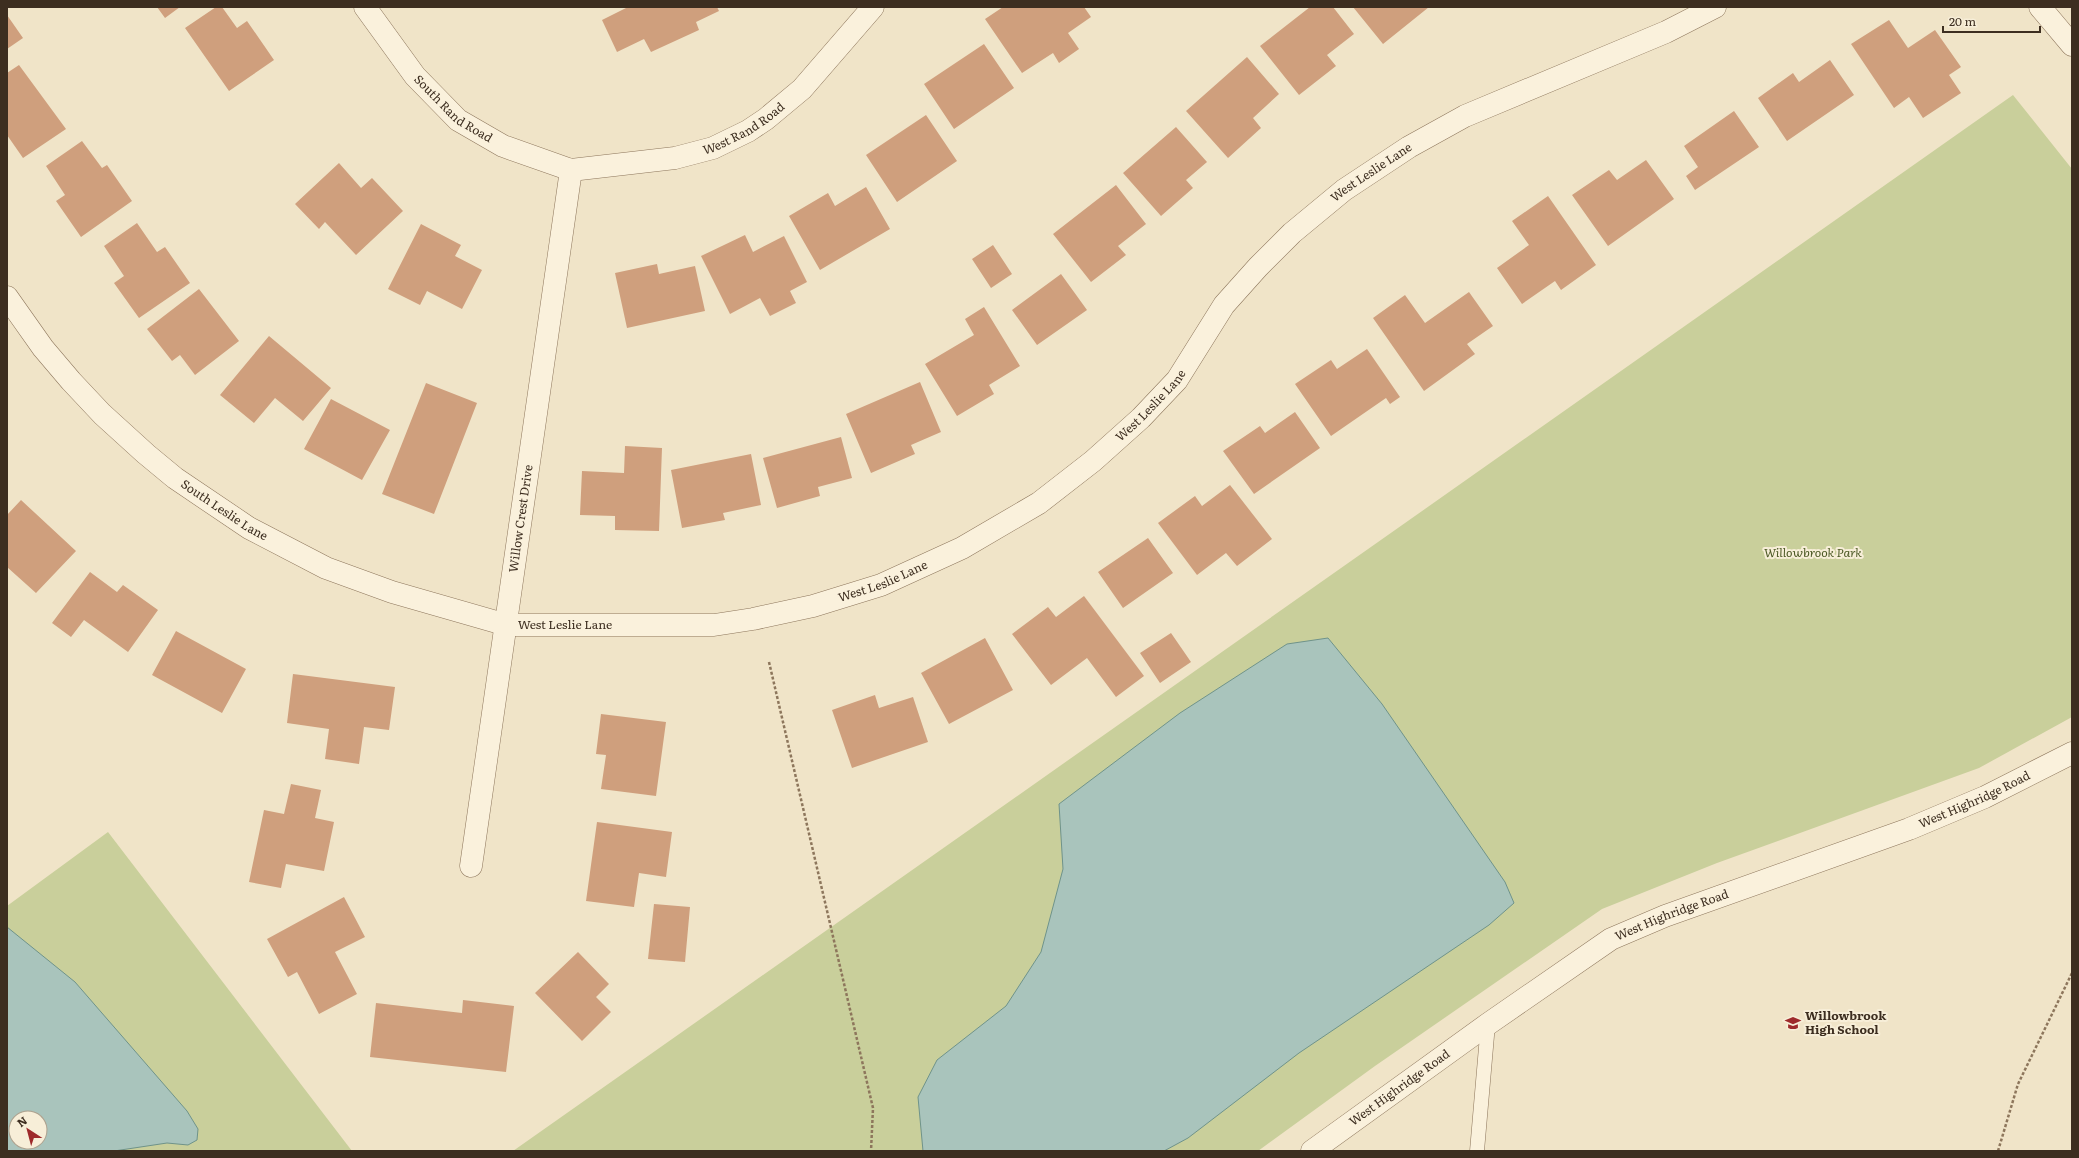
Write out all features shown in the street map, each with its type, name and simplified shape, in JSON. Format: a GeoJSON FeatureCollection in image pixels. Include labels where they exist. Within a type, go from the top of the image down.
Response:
{"type":"FeatureCollection","features":[{"type":"Feature","properties":{"kind":"street","name":"South Rand Road"},"geometry":{"type":"LineString","coordinates":[[365,7],[415,76],[458,120],[503,146],[571,170]]}},
{"type":"Feature","properties":{"kind":"street","name":"West Rand Road"},"geometry":{"type":"LineString","coordinates":[[571,170],[676,158],[713,148],[748,131],[766,119],[802,89],[874,7]]}},
{"type":"Feature","properties":{"kind":"street","name":"West Leslie Lane"},"geometry":{"type":"LineString","coordinates":[[507,625],[714,625],[753,619],[813,606],[881,585],[962,548],[1039,503],[1093,461],[1141,418],[1177,380],[1224,305],[1292,233],[1344,190],[1409,147],[1459,120],[1666,32],[1714,7]]}},
{"type":"Feature","properties":{"kind":"street"},"geometry":{"type":"LineString","coordinates":[[2040,7],[2072,45]]}},
{"type":"Feature","properties":{"kind":"street","name":"Willow Crest Drive"},"geometry":{"type":"LineString","coordinates":[[471,866],[507,625],[571,170]]}},
{"type":"Feature","properties":{"kind":"street","name":"South Leslie Lane"},"geometry":{"type":"LineString","coordinates":[[7,297],[43,348],[102,414],[175,478],[249,528],[326,568],[392,592],[507,625]]}},
{"type":"Feature","properties":{"kind":"street","name":"West Highridge Road"},"geometry":{"type":"LineString","coordinates":[[1312,1151],[1488,1024],[1611,939],[1664,916],[1909,829],[1985,797],[2072,753]]}},
{"type":"Feature","properties":{"kind":"lane"},"geometry":{"type":"LineString","coordinates":[[1477,1151],[1488,1024]]}},
{"type":"Feature","properties":{"kind":"path"},"geometry":{"type":"LineString","coordinates":[[769,662],[873,1108],[871,1151]]}},
{"type":"Feature","properties":{"kind":"path"},"geometry":{"type":"LineString","coordinates":[[1998,1151],[2018,1084],[2072,973]]}},
{"type":"Feature","properties":{"kind":"green space","name":"Willowbrook Park"},"geometry":{"type":"Polygon","coordinates":[[[2013,95],[2072,169],[2072,717],[1979,768],[1717,863],[1602,909],[1375,1066],[1258,1151],[513,1151],[2013,95]]]}},
{"type":"Feature","properties":{"kind":"green space"},"geometry":{"type":"Polygon","coordinates":[[[108,832],[352,1151],[7,1151],[7,906],[108,832]]]}},
{"type":"Feature","properties":{"kind":"water"},"geometry":{"type":"Polygon","coordinates":[[[1328,638],[1382,704],[1505,882],[1514,903],[1489,925],[1299,1053],[1188,1138],[1164,1151],[923,1151],[918,1097],[937,1060],[1006,1006],[1041,952],[1063,869],[1059,804],[1180,713],[1287,644],[1328,638]]]}},
{"type":"Feature","properties":{"kind":"water"},"geometry":{"type":"Polygon","coordinates":[[[7,927],[75,982],[187,1111],[198,1129],[197,1140],[188,1145],[167,1143],[114,1151],[7,1151],[7,927]]]}},
{"type":"Feature","properties":{"kind":"building"},"geometry":{"type":"Polygon","coordinates":[[[157,7],[180,7],[165,18],[157,7]]]}},
{"type":"Feature","properties":{"kind":"building"},"geometry":{"type":"Polygon","coordinates":[[[216,7],[222,7],[237,28],[247,21],[274,60],[229,91],[185,28],[216,7]]]}},
{"type":"Feature","properties":{"kind":"building"},"geometry":{"type":"Polygon","coordinates":[[[628,7],[717,7],[719,11],[696,22],[699,30],[651,52],[644,39],[617,52],[602,20],[628,7]]]}},
{"type":"Feature","properties":{"kind":"building"},"geometry":{"type":"Polygon","coordinates":[[[1003,7],[1084,7],[1091,17],[1068,33],[1079,49],[1059,63],[1053,53],[1022,73],[985,19],[1003,7]]]}},
{"type":"Feature","properties":{"kind":"building"},"geometry":{"type":"Polygon","coordinates":[[[1310,7],[1333,7],[1354,34],[1327,55],[1336,66],[1299,95],[1260,46],[1310,7]]]}},
{"type":"Feature","properties":{"kind":"building"},"geometry":{"type":"Polygon","coordinates":[[[1353,7],[1429,7],[1383,44],[1353,7]]]}},
{"type":"Feature","properties":{"kind":"building"},"geometry":{"type":"Polygon","coordinates":[[[7,15],[23,38],[7,49],[7,15]]]}},
{"type":"Feature","properties":{"kind":"building"},"geometry":{"type":"Polygon","coordinates":[[[1889,20],[1908,48],[1935,30],[1961,67],[1949,75],[1961,93],[1923,118],[1909,97],[1894,108],[1851,44],[1889,20]]]}},
{"type":"Feature","properties":{"kind":"building"},"geometry":{"type":"Polygon","coordinates":[[[984,44],[1014,88],[954,129],[924,84],[984,44]]]}},
{"type":"Feature","properties":{"kind":"building"},"geometry":{"type":"Polygon","coordinates":[[[1247,57],[1279,94],[1253,118],[1261,128],[1228,158],[1186,111],[1247,57]]]}},
{"type":"Feature","properties":{"kind":"building"},"geometry":{"type":"Polygon","coordinates":[[[1830,60],[1854,95],[1787,141],[1758,98],[1793,73],[1799,82],[1830,60]]]}},
{"type":"Feature","properties":{"kind":"building"},"geometry":{"type":"Polygon","coordinates":[[[19,65],[66,129],[23,158],[7,135],[7,73],[19,65]]]}},
{"type":"Feature","properties":{"kind":"building"},"geometry":{"type":"Polygon","coordinates":[[[1734,111],[1759,147],[1695,190],[1686,176],[1698,167],[1684,146],[1734,111]]]}},
{"type":"Feature","properties":{"kind":"building"},"geometry":{"type":"Polygon","coordinates":[[[926,115],[957,161],[897,202],[866,155],[926,115]]]}},
{"type":"Feature","properties":{"kind":"building"},"geometry":{"type":"Polygon","coordinates":[[[1176,127],[1207,162],[1186,180],[1193,188],[1161,216],[1123,173],[1176,127]]]}},
{"type":"Feature","properties":{"kind":"building"},"geometry":{"type":"Polygon","coordinates":[[[82,141],[102,168],[107,165],[132,201],[81,237],[56,201],[65,195],[46,166],[82,141]]]}},
{"type":"Feature","properties":{"kind":"building"},"geometry":{"type":"Polygon","coordinates":[[[1646,160],[1674,199],[1608,246],[1572,195],[1609,170],[1617,180],[1646,160]]]}},
{"type":"Feature","properties":{"kind":"building"},"geometry":{"type":"Polygon","coordinates":[[[339,163],[361,188],[372,178],[403,211],[356,255],[325,222],[319,229],[295,204],[339,163]]]}},
{"type":"Feature","properties":{"kind":"building"},"geometry":{"type":"Polygon","coordinates":[[[1116,185],[1146,224],[1118,246],[1126,255],[1091,282],[1053,234],[1116,185]]]}},
{"type":"Feature","properties":{"kind":"building"},"geometry":{"type":"Polygon","coordinates":[[[866,187],[890,229],[820,270],[789,216],[828,193],[835,206],[866,187]]]}},
{"type":"Feature","properties":{"kind":"building"},"geometry":{"type":"Polygon","coordinates":[[[1548,196],[1596,265],[1561,290],[1555,281],[1522,304],[1497,268],[1529,245],[1512,221],[1548,196]]]}},
{"type":"Feature","properties":{"kind":"building"},"geometry":{"type":"Polygon","coordinates":[[[137,223],[157,252],[165,247],[190,283],[139,318],[114,283],[124,276],[104,246],[137,223]]]}},
{"type":"Feature","properties":{"kind":"building"},"geometry":{"type":"Polygon","coordinates":[[[421,224],[461,245],[455,256],[482,270],[462,309],[427,291],[420,305],[388,289],[421,224]]]}},
{"type":"Feature","properties":{"kind":"building"},"geometry":{"type":"Polygon","coordinates":[[[745,235],[753,252],[784,236],[807,282],[790,291],[796,303],[770,316],[760,298],[730,314],[701,256],[745,235]]]}},
{"type":"Feature","properties":{"kind":"building"},"geometry":{"type":"Polygon","coordinates":[[[993,245],[1012,274],[991,288],[972,259],[993,245]]]}},
{"type":"Feature","properties":{"kind":"building"},"geometry":{"type":"Polygon","coordinates":[[[657,264],[659,274],[695,266],[705,311],[627,328],[615,273],[657,264]]]}},
{"type":"Feature","properties":{"kind":"building"},"geometry":{"type":"Polygon","coordinates":[[[1061,274],[1087,310],[1037,345],[1012,310],[1061,274]]]}},
{"type":"Feature","properties":{"kind":"building"},"geometry":{"type":"Polygon","coordinates":[[[199,289],[239,341],[195,375],[180,355],[172,361],[147,329],[199,289]]]}},
{"type":"Feature","properties":{"kind":"building"},"geometry":{"type":"Polygon","coordinates":[[[1469,292],[1493,326],[1467,344],[1475,354],[1424,391],[1373,318],[1405,295],[1425,323],[1469,292]]]}},
{"type":"Feature","properties":{"kind":"building"},"geometry":{"type":"Polygon","coordinates":[[[984,307],[1020,366],[989,385],[994,394],[957,416],[925,364],[974,335],[965,319],[984,307]]]}},
{"type":"Feature","properties":{"kind":"building"},"geometry":{"type":"Polygon","coordinates":[[[269,336],[331,388],[303,421],[275,398],[254,423],[220,395],[269,336]]]}},
{"type":"Feature","properties":{"kind":"building"},"geometry":{"type":"Polygon","coordinates":[[[1367,349],[1400,397],[1390,404],[1386,398],[1331,436],[1295,384],[1331,360],[1337,369],[1367,349]]]}},
{"type":"Feature","properties":{"kind":"building"},"geometry":{"type":"Polygon","coordinates":[[[920,382],[941,432],[911,445],[915,454],[871,473],[846,414],[920,382]]]}},
{"type":"Feature","properties":{"kind":"building"},"geometry":{"type":"Polygon","coordinates":[[[426,383],[477,403],[434,514],[382,494],[426,383]]]}},
{"type":"Feature","properties":{"kind":"building"},"geometry":{"type":"Polygon","coordinates":[[[331,399],[390,430],[362,480],[304,449],[331,399]]]}},
{"type":"Feature","properties":{"kind":"building"},"geometry":{"type":"Polygon","coordinates":[[[1295,412],[1320,448],[1254,494],[1223,451],[1260,426],[1265,433],[1295,412]]]}},
{"type":"Feature","properties":{"kind":"building"},"geometry":{"type":"Polygon","coordinates":[[[841,437],[852,478],[818,487],[820,496],[777,508],[763,458],[841,437]]]}},
{"type":"Feature","properties":{"kind":"building"},"geometry":{"type":"Polygon","coordinates":[[[625,446],[662,448],[659,531],[615,530],[615,516],[580,515],[582,471],[624,473],[625,446]]]}},
{"type":"Feature","properties":{"kind":"building"},"geometry":{"type":"Polygon","coordinates":[[[751,454],[761,505],[723,513],[725,520],[682,528],[671,470],[751,454]]]}},
{"type":"Feature","properties":{"kind":"building"},"geometry":{"type":"Polygon","coordinates":[[[1230,485],[1272,539],[1237,566],[1226,553],[1197,575],[1158,523],[1195,496],[1202,506],[1230,485]]]}},
{"type":"Feature","properties":{"kind":"building"},"geometry":{"type":"Polygon","coordinates":[[[21,500],[76,551],[36,593],[7,567],[7,515],[21,500]]]}},
{"type":"Feature","properties":{"kind":"building"},"geometry":{"type":"Polygon","coordinates":[[[1148,538],[1173,573],[1123,608],[1098,572],[1148,538]]]}},
{"type":"Feature","properties":{"kind":"building"},"geometry":{"type":"Polygon","coordinates":[[[90,572],[117,592],[123,585],[158,610],[128,652],[84,620],[71,637],[52,623],[90,572]]]}},
{"type":"Feature","properties":{"kind":"building"},"geometry":{"type":"Polygon","coordinates":[[[1084,596],[1144,676],[1116,697],[1087,658],[1051,685],[1012,634],[1048,607],[1056,617],[1084,596]]]}},
{"type":"Feature","properties":{"kind":"building"},"geometry":{"type":"Polygon","coordinates":[[[176,631],[246,669],[222,713],[152,675],[176,631]]]}},
{"type":"Feature","properties":{"kind":"building"},"geometry":{"type":"Polygon","coordinates":[[[1171,633],[1191,662],[1160,683],[1140,653],[1171,633]]]}},
{"type":"Feature","properties":{"kind":"building"},"geometry":{"type":"Polygon","coordinates":[[[985,638],[1013,690],[949,724],[921,673],[985,638]]]}},
{"type":"Feature","properties":{"kind":"building"},"geometry":{"type":"Polygon","coordinates":[[[293,674],[395,687],[389,730],[364,727],[359,764],[325,759],[329,729],[287,723],[293,674]]]}},
{"type":"Feature","properties":{"kind":"building"},"geometry":{"type":"Polygon","coordinates":[[[875,695],[879,708],[913,697],[928,742],[852,768],[832,710],[875,695]]]}},
{"type":"Feature","properties":{"kind":"building"},"geometry":{"type":"Polygon","coordinates":[[[601,714],[666,722],[656,796],[601,789],[606,755],[596,754],[601,714]]]}},
{"type":"Feature","properties":{"kind":"building"},"geometry":{"type":"Polygon","coordinates":[[[291,784],[321,790],[315,818],[334,822],[324,871],[286,864],[281,888],[249,882],[264,810],[284,814],[291,784]]]}},
{"type":"Feature","properties":{"kind":"building"},"geometry":{"type":"Polygon","coordinates":[[[597,822],[672,832],[666,877],[639,873],[634,907],[586,901],[597,822]]]}},
{"type":"Feature","properties":{"kind":"building"},"geometry":{"type":"Polygon","coordinates":[[[344,897],[365,937],[335,952],[357,994],[319,1014],[297,972],[288,977],[267,939],[344,897]]]}},
{"type":"Feature","properties":{"kind":"building"},"geometry":{"type":"Polygon","coordinates":[[[654,904],[690,907],[685,962],[648,959],[654,904]]]}},
{"type":"Feature","properties":{"kind":"building"},"geometry":{"type":"Polygon","coordinates":[[[578,952],[609,984],[596,997],[611,1012],[582,1041],[535,993],[578,952]]]}},
{"type":"Feature","properties":{"kind":"building"},"geometry":{"type":"Polygon","coordinates":[[[463,1000],[514,1006],[506,1072],[370,1057],[376,1003],[462,1013],[463,1000]]]}},
{"type":"Feature","properties":{"kind":"place","name":"Willowbrook High School"},"geometry":{"type":"Point","coordinates":[1793,1023]}}]}
